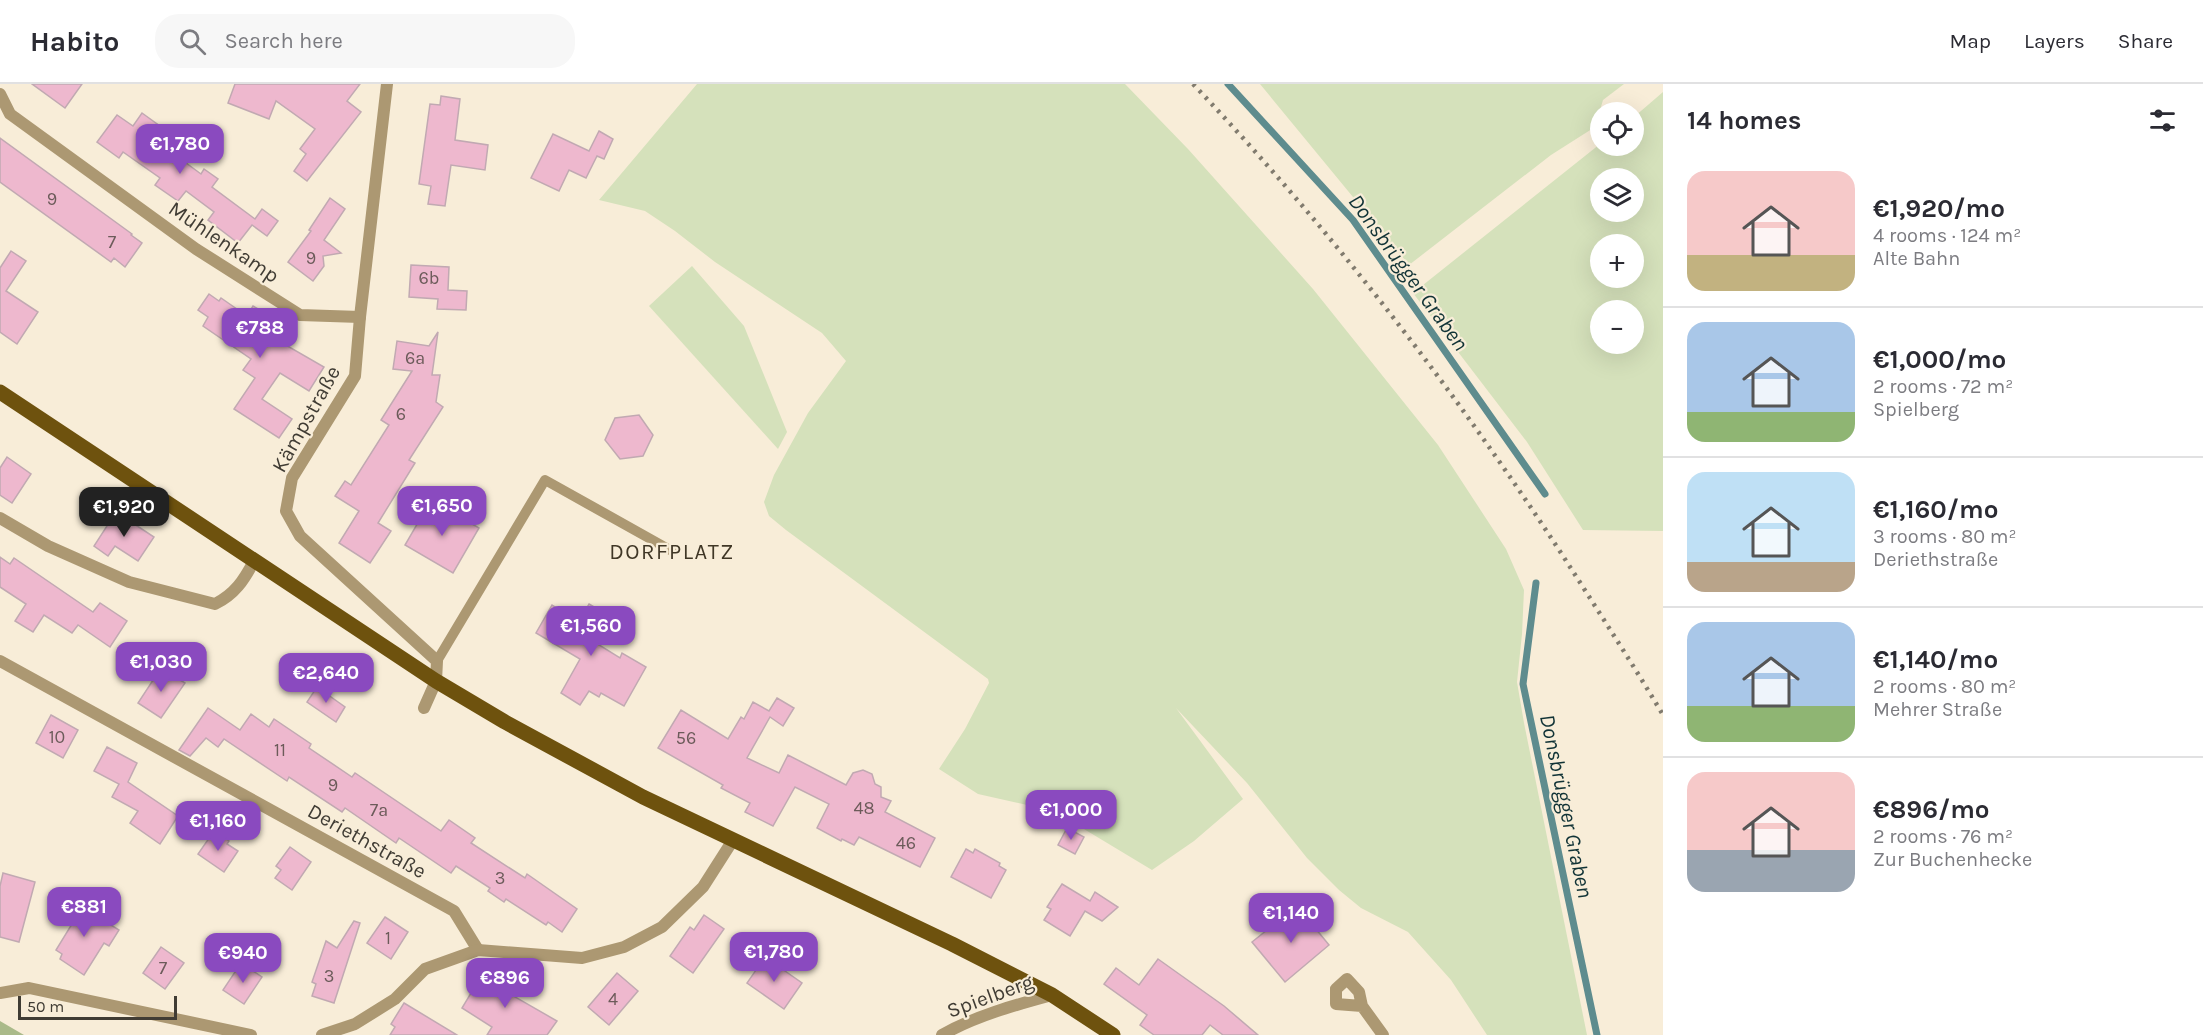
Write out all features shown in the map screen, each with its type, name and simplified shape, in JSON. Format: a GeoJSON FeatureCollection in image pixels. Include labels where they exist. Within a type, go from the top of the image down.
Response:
{"type":"FeatureCollection","features":[{"type":"Feature","properties":{"kind":"main road"},"geometry":{"type":"LineString","coordinates":[[0,392],[436,681],[505,722],[643,797],[952,944],[1052,995],[1113,1035]]}},
{"type":"Feature","properties":{"kind":"street","name":"Kämpstraße"},"geometry":{"type":"LineString","coordinates":[[387,84],[355,376],[292,478],[286,511],[300,536],[437,662]]}},
{"type":"Feature","properties":{"kind":"street","name":"Mühlenkamp"},"geometry":{"type":"LineString","coordinates":[[0,94],[10,114],[196,249],[300,315],[360,317]]}},
{"type":"Feature","properties":{"kind":"street"},"geometry":{"type":"LineString","coordinates":[[0,518],[48,546],[129,582],[216,604],[227,598],[243,582],[254,561]]}},
{"type":"Feature","properties":{"kind":"street","name":"Deriethstraße"},"geometry":{"type":"LineString","coordinates":[[0,661],[454,911],[478,950]]}},
{"type":"Feature","properties":{"kind":"street"},"geometry":{"type":"LineString","coordinates":[[424,708],[436,681],[437,662]]}},
{"type":"Feature","properties":{"kind":"street"},"geometry":{"type":"LineString","coordinates":[[322,1035],[355,1030],[395,999],[425,969],[478,950],[582,958],[624,947],[662,927],[703,887],[733,840]]}},
{"type":"Feature","properties":{"kind":"street"},"geometry":{"type":"LineString","coordinates":[[0,982],[251,1035]]}},
{"type":"Feature","properties":{"kind":"street"},"geometry":{"type":"LineString","coordinates":[[0,993],[29,988]]}},
{"type":"Feature","properties":{"kind":"street","name":"Spielberg"},"geometry":{"type":"LineString","coordinates":[[942,1035],[957,1027],[1027,1001],[1052,995]]}},
{"type":"Feature","properties":{"kind":"street"},"geometry":{"type":"LineString","coordinates":[[1362,1006],[1383,1035]]}},
{"type":"Feature","properties":{"kind":"lane"},"geometry":{"type":"LineString","coordinates":[[437,662],[545,480],[672,551]]}},
{"type":"Feature","properties":{"kind":"green space"},"geometry":{"type":"Polygon","coordinates":[[[697,84],[1125,84],[1188,149],[1313,289],[1438,445],[1506,549],[1524,590],[1517,682],[1587,1035],[1487,1035],[1451,980],[1408,932],[1361,908],[1339,890],[1307,858],[1247,783],[1176,708],[1243,799],[1194,841],[1152,870],[1054,811],[978,794],[939,769],[965,729],[989,683],[988,679],[786,530],[769,516],[764,502],[774,475],[808,413],[846,361],[822,333],[715,262],[645,211],[599,200],[697,84]]]}},
{"type":"Feature","properties":{"kind":"green space"},"geometry":{"type":"Polygon","coordinates":[[[1260,84],[1624,84],[1602,102],[1590,102],[1590,130],[1551,155],[1409,265],[1260,84]]]}},
{"type":"Feature","properties":{"kind":"green space"},"geometry":{"type":"Polygon","coordinates":[[[1663,92],[1663,531],[1583,530],[1527,442],[1413,293],[1590,152],[1590,156],[1644,156],[1644,108],[1663,92]]]}},
{"type":"Feature","properties":{"kind":"green space"},"geometry":{"type":"Polygon","coordinates":[[[692,266],[744,326],[787,432],[778,449],[649,306],[692,266]]]}},
{"type":"Feature","properties":{"kind":"green space"},"geometry":{"type":"Polygon","coordinates":[[[0,1021],[24,1035],[0,1035],[0,1021]]]}},
{"type":"Feature","properties":{"kind":"building"},"geometry":{"type":"Polygon","coordinates":[[[32,84],[82,84],[65,108],[32,84]]]}},
{"type":"Feature","properties":{"kind":"building"},"geometry":{"type":"Polygon","coordinates":[[[235,84],[360,84],[347,101],[361,112],[307,181],[294,171],[306,154],[300,149],[315,129],[276,101],[269,119],[228,103],[235,84]]]}},
{"type":"Feature","properties":{"kind":"building"},"geometry":{"type":"Polygon","coordinates":[[[441,96],[460,99],[455,140],[488,145],[485,170],[451,165],[445,206],[428,204],[431,186],[419,184],[430,104],[440,105],[441,96]]]}},
{"type":"Feature","properties":{"kind":"building"},"geometry":{"type":"Polygon","coordinates":[[[142,113],[164,129],[155,140],[201,174],[204,169],[218,179],[212,187],[255,219],[262,209],[278,221],[267,236],[252,225],[238,243],[208,220],[214,212],[186,191],[178,201],[155,185],[160,178],[123,152],[119,158],[97,142],[117,115],[133,126],[142,113]]]}},
{"type":"Feature","properties":{"kind":"building"},"geometry":{"type":"Polygon","coordinates":[[[599,131],[613,139],[604,159],[597,156],[586,178],[569,170],[559,191],[531,178],[553,134],[589,151],[599,131]]]}},
{"type":"Feature","properties":{"kind":"building"},"geometry":{"type":"Polygon","coordinates":[[[0,138],[142,243],[125,267],[114,258],[111,262],[0,182],[0,138]]]}},
{"type":"Feature","properties":{"kind":"building"},"geometry":{"type":"Polygon","coordinates":[[[330,198],[345,209],[324,240],[341,253],[323,256],[324,266],[313,281],[288,262],[311,231],[309,230],[330,198]]]}},
{"type":"Feature","properties":{"kind":"building"},"geometry":{"type":"Polygon","coordinates":[[[11,251],[26,261],[6,291],[38,312],[17,344],[0,332],[0,268],[11,251]]]}},
{"type":"Feature","properties":{"kind":"building"},"geometry":{"type":"Polygon","coordinates":[[[411,265],[449,267],[448,290],[467,291],[466,310],[437,309],[438,299],[409,297],[411,265]]]}},
{"type":"Feature","properties":{"kind":"building"},"geometry":{"type":"Polygon","coordinates":[[[209,294],[219,301],[221,298],[247,316],[253,306],[279,321],[270,336],[324,367],[309,391],[280,373],[262,399],[292,419],[279,438],[234,409],[255,378],[243,370],[251,359],[203,326],[208,317],[198,310],[209,294]]]}},
{"type":"Feature","properties":{"kind":"building"},"geometry":{"type":"Polygon","coordinates":[[[438,332],[432,375],[440,375],[436,402],[443,407],[409,460],[415,463],[378,523],[391,531],[370,563],[339,543],[359,511],[335,496],[345,481],[351,485],[389,425],[381,420],[412,371],[393,369],[397,341],[429,346],[438,332]]]}},
{"type":"Feature","properties":{"kind":"building"},"geometry":{"type":"Polygon","coordinates":[[[639,415],[653,435],[643,456],[620,459],[605,440],[615,418],[639,415]]]}},
{"type":"Feature","properties":{"kind":"building"},"geometry":{"type":"Polygon","coordinates":[[[7,457],[31,474],[12,503],[0,495],[0,468],[7,457]]]}},
{"type":"Feature","properties":{"kind":"building"},"geometry":{"type":"Polygon","coordinates":[[[430,502],[479,528],[453,573],[405,545],[430,502]]]}},
{"type":"Feature","properties":{"kind":"building"},"geometry":{"type":"Polygon","coordinates":[[[116,512],[154,537],[138,561],[115,546],[108,556],[94,546],[116,512]]]}},
{"type":"Feature","properties":{"kind":"building"},"geometry":{"type":"Polygon","coordinates":[[[0,557],[10,564],[14,558],[93,612],[100,603],[127,621],[110,647],[78,625],[72,633],[44,615],[33,632],[15,621],[26,604],[0,587],[0,557]]]}},
{"type":"Feature","properties":{"kind":"building"},"geometry":{"type":"Polygon","coordinates":[[[589,604],[606,614],[591,640],[620,658],[622,653],[646,667],[624,706],[601,693],[599,697],[589,691],[580,705],[561,693],[580,659],[536,633],[552,605],[579,622],[589,604]]]}},
{"type":"Feature","properties":{"kind":"building"},"geometry":{"type":"Polygon","coordinates":[[[161,668],[185,683],[161,718],[138,703],[161,668]]]}},
{"type":"Feature","properties":{"kind":"building"},"geometry":{"type":"Polygon","coordinates":[[[317,687],[345,707],[336,722],[307,702],[317,687]]]}},
{"type":"Feature","properties":{"kind":"building"},"geometry":{"type":"Polygon","coordinates":[[[777,698],[794,708],[783,726],[770,717],[747,758],[779,773],[788,755],[846,785],[853,773],[863,770],[872,774],[875,784],[881,787],[881,797],[891,801],[885,812],[935,838],[920,867],[859,837],[854,845],[817,828],[829,804],[795,787],[773,826],[745,812],[750,803],[721,788],[723,785],[658,748],[681,710],[728,739],[741,717],[744,719],[753,702],[769,711],[777,698]]]}},
{"type":"Feature","properties":{"kind":"building"},"geometry":{"type":"Polygon","coordinates":[[[208,708],[240,730],[251,714],[269,727],[274,719],[311,744],[309,748],[352,777],[355,773],[441,831],[449,820],[475,838],[471,843],[525,878],[527,874],[577,909],[562,932],[548,922],[546,925],[506,899],[504,902],[488,891],[490,888],[456,866],[451,873],[399,838],[396,843],[345,808],[342,812],[289,777],[287,781],[224,739],[218,747],[206,738],[190,756],[179,750],[208,708]]]}},
{"type":"Feature","properties":{"kind":"building"},"geometry":{"type":"Polygon","coordinates":[[[51,715],[78,730],[63,758],[36,743],[51,715]]]}},
{"type":"Feature","properties":{"kind":"building"},"geometry":{"type":"Polygon","coordinates":[[[107,747],[137,763],[128,782],[178,816],[160,844],[130,823],[138,811],[112,797],[119,784],[94,771],[107,747]]]}},
{"type":"Feature","properties":{"kind":"building"},"geometry":{"type":"Polygon","coordinates":[[[1067,828],[1084,837],[1075,854],[1058,845],[1067,828]]]}},
{"type":"Feature","properties":{"kind":"building"},"geometry":{"type":"Polygon","coordinates":[[[214,831],[229,841],[227,844],[238,851],[224,872],[198,854],[214,831]]]}},
{"type":"Feature","properties":{"kind":"building"},"geometry":{"type":"Polygon","coordinates":[[[290,847],[311,862],[292,890],[275,878],[281,870],[276,866],[290,847]]]}},
{"type":"Feature","properties":{"kind":"building"},"geometry":{"type":"Polygon","coordinates":[[[966,849],[973,853],[975,849],[1000,863],[999,866],[1006,870],[991,898],[951,877],[966,849]]]}},
{"type":"Feature","properties":{"kind":"building"},"geometry":{"type":"Polygon","coordinates":[[[3,873],[35,882],[19,942],[0,937],[0,886],[3,873]]]}},
{"type":"Feature","properties":{"kind":"building"},"geometry":{"type":"Polygon","coordinates":[[[1062,884],[1090,901],[1095,892],[1118,907],[1102,921],[1085,911],[1070,936],[1044,920],[1051,909],[1047,907],[1062,884]]]}},
{"type":"Feature","properties":{"kind":"building"},"geometry":{"type":"Polygon","coordinates":[[[74,902],[119,930],[109,946],[104,943],[84,975],[60,959],[62,954],[56,950],[72,924],[63,918],[74,902]]]}},
{"type":"Feature","properties":{"kind":"building"},"geometry":{"type":"Polygon","coordinates":[[[1297,906],[1329,945],[1285,982],[1252,942],[1297,906]]]}},
{"type":"Feature","properties":{"kind":"building"},"geometry":{"type":"Polygon","coordinates":[[[704,915],[724,929],[693,973],[670,956],[690,927],[694,930],[704,915]]]}},
{"type":"Feature","properties":{"kind":"building"},"geometry":{"type":"Polygon","coordinates":[[[385,917],[408,932],[391,959],[367,943],[385,917]]]}},
{"type":"Feature","properties":{"kind":"building"},"geometry":{"type":"Polygon","coordinates":[[[354,921],[360,923],[334,1003],[312,996],[316,984],[312,982],[326,941],[337,948],[354,921]]]}},
{"type":"Feature","properties":{"kind":"building"},"geometry":{"type":"Polygon","coordinates":[[[161,947],[184,963],[165,989],[143,973],[161,947]]]}},
{"type":"Feature","properties":{"kind":"building"},"geometry":{"type":"Polygon","coordinates":[[[765,957],[802,983],[784,1009],[747,983],[765,957]]]}},
{"type":"Feature","properties":{"kind":"building"},"geometry":{"type":"Polygon","coordinates":[[[1158,959],[1224,1006],[1258,1035],[1223,1035],[1210,1025],[1202,1035],[1154,1035],[1140,1025],[1147,1015],[1104,984],[1116,968],[1139,985],[1158,959]]]}},
{"type":"Feature","properties":{"kind":"building"},"geometry":{"type":"Polygon","coordinates":[[[241,963],[262,977],[244,1004],[223,990],[241,963]]]}},
{"type":"Feature","properties":{"kind":"building"},"geometry":{"type":"Polygon","coordinates":[[[486,968],[513,986],[508,993],[557,1021],[547,1035],[487,1035],[492,1027],[462,1008],[486,968]]]}},
{"type":"Feature","properties":{"kind":"building"},"geometry":{"type":"Polygon","coordinates":[[[617,973],[638,991],[609,1025],[588,1007],[617,973]]]}},
{"type":"Feature","properties":{"kind":"building"},"geometry":{"type":"Polygon","coordinates":[[[404,1003],[457,1035],[390,1035],[395,1027],[391,1024],[404,1003]]]}},
{"type":"Feature","properties":{"kind":"waterway","name":"Donsbrügger Graben"},"geometry":{"type":"LineString","coordinates":[[1228,84],[1353,220],[1545,494]]}},
{"type":"Feature","properties":{"kind":"waterway","name":"Donsbrügger Graben"},"geometry":{"type":"LineString","coordinates":[[1536,583],[1523,684],[1597,1035]]}},
{"type":"Feature","properties":{"kind":"railway"},"geometry":{"type":"LineString","coordinates":[[1193,84],[1247,142],[1350,263],[1447,388],[1538,518],[1663,715]]}},
{"type":"Feature","properties":{"kind":"district","name":"DORFPLATZ"},"geometry":{"type":"Point","coordinates":[672,551]}}]}
